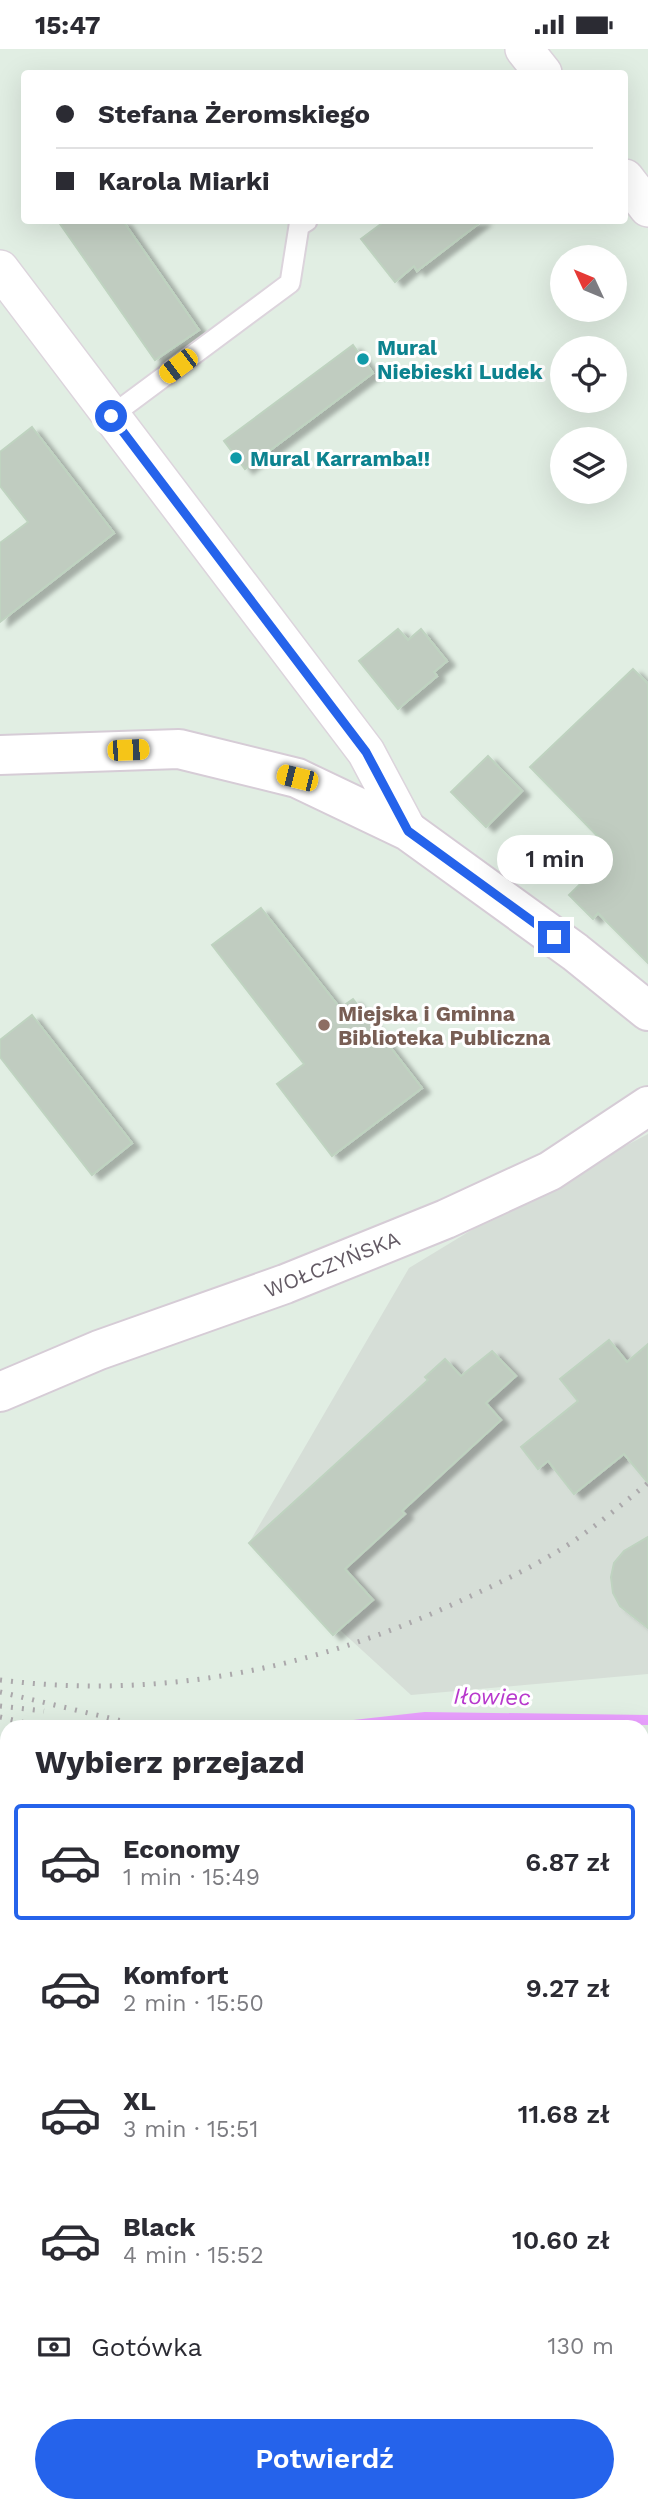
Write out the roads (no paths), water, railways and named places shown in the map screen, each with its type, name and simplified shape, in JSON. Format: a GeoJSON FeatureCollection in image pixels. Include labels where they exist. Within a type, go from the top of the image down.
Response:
{"type":"FeatureCollection","features":[{"type":"Feature","properties":{"kind":"street"},"geometry":{"type":"LineString","coordinates":[[524,49],[541,70]]}},
{"type":"Feature","properties":{"kind":"street"},"geometry":{"type":"LineString","coordinates":[[628,182],[648,208]]}},
{"type":"Feature","properties":{"kind":"street"},"geometry":{"type":"LineString","coordinates":[[0,269],[366,752],[408,831]]}},
{"type":"Feature","properties":{"kind":"street"},"geometry":{"type":"LineString","coordinates":[[0,755],[179,749],[297,778],[408,831],[575,952],[648,1011]]}},
{"type":"Feature","properties":{"kind":"street","name":"WOŁCZYŃSKA"},"geometry":{"type":"LineString","coordinates":[[0,1392],[99,1350],[285,1284],[446,1219],[550,1171],[648,1106]]}},
{"type":"Feature","properties":{"kind":"lane"},"geometry":{"type":"LineString","coordinates":[[111,416],[290,283],[299,226],[302,224]]}},
{"type":"Feature","properties":{"kind":"waterway","name":"Iłowiec"},"geometry":{"type":"LineString","coordinates":[[398,1720],[425,1717],[648,1720]]}},
{"type":"Feature","properties":{"kind":"railway"},"geometry":{"type":"LineString","coordinates":[[0,1680],[119,1686],[178,1682],[293,1661],[349,1645],[460,1601],[538,1562],[585,1533],[648,1483]]}},
{"type":"Feature","properties":{"kind":"railway"},"geometry":{"type":"LineString","coordinates":[[0,1692],[118,1720]]}},
{"type":"Feature","properties":{"kind":"railway"},"geometry":{"type":"LineString","coordinates":[[0,1706],[44,1711]]}},
{"type":"Feature","properties":{"kind":"railway"},"geometry":{"type":"LineString","coordinates":[[0,1717],[13,1720]]}},
{"type":"Feature","properties":{"kind":"place","name":"Mural Niebieski Ludek"},"geometry":{"type":"Point","coordinates":[363,359]}},
{"type":"Feature","properties":{"kind":"place","name":"Mural Karramba!!"},"geometry":{"type":"Point","coordinates":[236,458]}},
{"type":"Feature","properties":{"kind":"place","name":"Miejska i Gminna Biblioteka Publiczna"},"geometry":{"type":"Point","coordinates":[324,1025]}}]}
